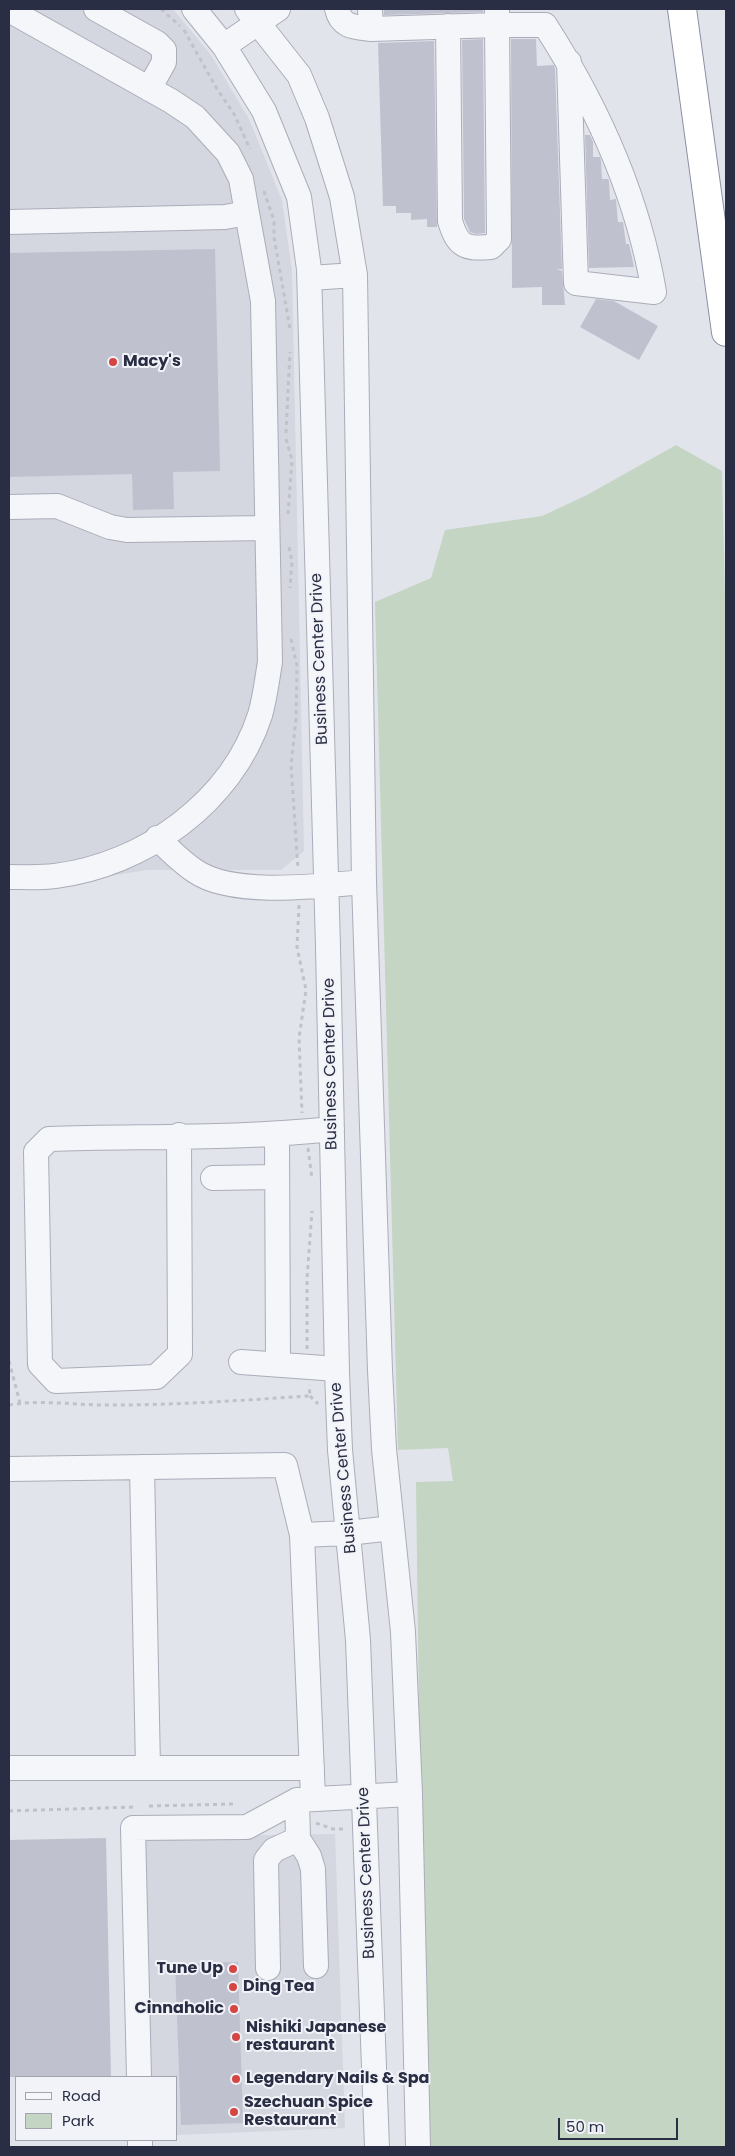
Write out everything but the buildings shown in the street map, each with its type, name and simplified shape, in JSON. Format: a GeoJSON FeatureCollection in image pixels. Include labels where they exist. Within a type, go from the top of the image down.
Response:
{"type":"FeatureCollection","features":[{"type":"Feature","properties":{"kind":"highway"},"geometry":{"type":"LineString","coordinates":[[682,9],[726,332]]}},
{"type":"Feature","properties":{"kind":"street"},"geometry":{"type":"LineString","coordinates":[[96,9],[157,43],[164,50],[164,62],[149,89]]}},
{"type":"Feature","properties":{"kind":"street","name":"Business Center Drive"},"geometry":{"type":"LineString","coordinates":[[194,9],[224,46],[264,111],[299,198],[310,278],[327,886],[336,1369],[340,1450],[358,1640],[377,2147]]}},
{"type":"Feature","properties":{"kind":"street"},"geometry":{"type":"LineString","coordinates":[[224,46],[253,16],[278,9]]}},
{"type":"Feature","properties":{"kind":"street"},"geometry":{"type":"LineString","coordinates":[[337,9],[339,19],[350,27],[370,19],[448,26],[497,17],[545,25],[569,62],[631,197],[649,262],[654,292],[576,283],[569,62]]}},
{"type":"Feature","properties":{"kind":"street"},"geometry":{"type":"LineString","coordinates":[[9,877],[54,876],[109,864],[188,819],[230,773],[259,716],[270,662],[277,525],[263,301],[240,179],[228,153],[195,117],[10,10]]}},
{"type":"Feature","properties":{"kind":"street"},"geometry":{"type":"LineString","coordinates":[[253,16],[299,75],[317,118],[342,197],[355,275],[364,882],[380,1370],[384,1449],[399,1575],[403,1632],[410,1794],[418,2147]]}},
{"type":"Feature","properties":{"kind":"street"},"geometry":{"type":"LineString","coordinates":[[448,26],[450,221],[454,234],[462,245],[474,248],[491,247],[499,239],[497,17]]}},
{"type":"Feature","properties":{"kind":"street"},"geometry":{"type":"LineString","coordinates":[[9,222],[225,217],[247,213]]}},
{"type":"Feature","properties":{"kind":"street"},"geometry":{"type":"LineString","coordinates":[[310,278],[355,275]]}},
{"type":"Feature","properties":{"kind":"street"},"geometry":{"type":"LineString","coordinates":[[9,507],[56,506],[110,527],[127,530],[277,525]]}},
{"type":"Feature","properties":{"kind":"street"},"geometry":{"type":"LineString","coordinates":[[157,838],[196,872],[236,887],[327,886],[364,882]]}},
{"type":"Feature","properties":{"kind":"street"},"geometry":{"type":"LineString","coordinates":[[179,1135],[180,1354],[156,1377],[56,1381],[40,1364],[36,1152],[49,1139],[179,1135],[277,1135],[332,1129]]}},
{"type":"Feature","properties":{"kind":"street"},"geometry":{"type":"LineString","coordinates":[[277,1135],[278,1364]]}},
{"type":"Feature","properties":{"kind":"street"},"geometry":{"type":"LineString","coordinates":[[213,1178],[277,1177]]}},
{"type":"Feature","properties":{"kind":"street"},"geometry":{"type":"LineString","coordinates":[[241,1362],[336,1369]]}},
{"type":"Feature","properties":{"kind":"street"},"geometry":{"type":"LineString","coordinates":[[9,1469],[285,1464],[302,1534],[312,1768],[298,1839],[309,1856],[313,1869],[316,1966]]}},
{"type":"Feature","properties":{"kind":"street"},"geometry":{"type":"LineString","coordinates":[[142,1467],[148,1768]]}},
{"type":"Feature","properties":{"kind":"street"},"geometry":{"type":"LineString","coordinates":[[302,1534],[348,1533],[392,1528]]}},
{"type":"Feature","properties":{"kind":"street"},"geometry":{"type":"LineString","coordinates":[[9,1768],[312,1768]]}},
{"type":"Feature","properties":{"kind":"street"},"geometry":{"type":"LineString","coordinates":[[138,2076],[133,1828],[247,1827],[305,1799],[410,1794]]}},
{"type":"Feature","properties":{"kind":"street"},"geometry":{"type":"LineString","coordinates":[[268,1968],[266,1860],[274,1850],[298,1839]]}},
{"type":"Feature","properties":{"kind":"path"},"geometry":{"type":"LineString","coordinates":[[161,9],[172,17],[185,31],[217,90],[234,114],[250,151]]}},
{"type":"Feature","properties":{"kind":"path"},"geometry":{"type":"LineString","coordinates":[[263,188],[274,221],[274,237],[290,331]]}},
{"type":"Feature","properties":{"kind":"path"},"geometry":{"type":"LineString","coordinates":[[277,525],[290,500],[292,460],[285,437],[288,426],[287,404],[290,349]]}},
{"type":"Feature","properties":{"kind":"path"},"geometry":{"type":"LineString","coordinates":[[288,545],[292,562],[290,592]]}},
{"type":"Feature","properties":{"kind":"path"},"geometry":{"type":"LineString","coordinates":[[290,634],[296,666],[296,719],[290,765],[300,886],[297,947],[306,990],[299,1038],[302,1110],[312,1187]]}},
{"type":"Feature","properties":{"kind":"path"},"geometry":{"type":"LineString","coordinates":[[9,1405],[20,1403],[151,1405],[310,1396],[307,1367],[306,1279],[313,1205]]}},
{"type":"Feature","properties":{"kind":"path"},"geometry":{"type":"LineString","coordinates":[[9,1361],[20,1403]]}},
{"type":"Feature","properties":{"kind":"path"},"geometry":{"type":"LineString","coordinates":[[146,1806],[234,1804]]}},
{"type":"Feature","properties":{"kind":"path"},"geometry":{"type":"LineString","coordinates":[[9,1811],[136,1807]]}},
{"type":"Feature","properties":{"kind":"shaded area"},"geometry":{"type":"Polygon","coordinates":[[[9,9],[173,9],[211,55],[249,119],[282,200],[292,271],[304,851],[281,870],[147,870],[67,883],[9,885],[9,9]]]}},
{"type":"Feature","properties":{"kind":"shaded area"},"geometry":{"type":"Polygon","coordinates":[[[335,1834],[345,2128],[178,2135],[178,2076],[152,2076],[144,1837],[335,1834]]]}},
{"type":"Feature","properties":{"kind":"green space"},"geometry":{"type":"Polygon","coordinates":[[[676,445],[722,471],[726,638],[726,2147],[428,2147],[422,1946],[416,1482],[453,1481],[448,1448],[398,1450],[375,602],[431,578],[445,530],[542,516],[587,495],[676,445]]]}},
{"type":"Feature","properties":{"kind":"place","name":"Macy's"},"geometry":{"type":"Point","coordinates":[113,362]}},
{"type":"Feature","properties":{"kind":"place","name":"Tune Up"},"geometry":{"type":"Point","coordinates":[233,1969]}},
{"type":"Feature","properties":{"kind":"place","name":"Ding Tea"},"geometry":{"type":"Point","coordinates":[233,1987]}},
{"type":"Feature","properties":{"kind":"place","name":"Cinnaholic"},"geometry":{"type":"Point","coordinates":[234,2009]}},
{"type":"Feature","properties":{"kind":"place","name":"Nishiki Japanese restaurant"},"geometry":{"type":"Point","coordinates":[236,2037]}},
{"type":"Feature","properties":{"kind":"place","name":"Legendary Nails & Spa"},"geometry":{"type":"Point","coordinates":[236,2079]}},
{"type":"Feature","properties":{"kind":"place","name":"Szechuan Spice Restaurant"},"geometry":{"type":"Point","coordinates":[234,2112]}}]}
